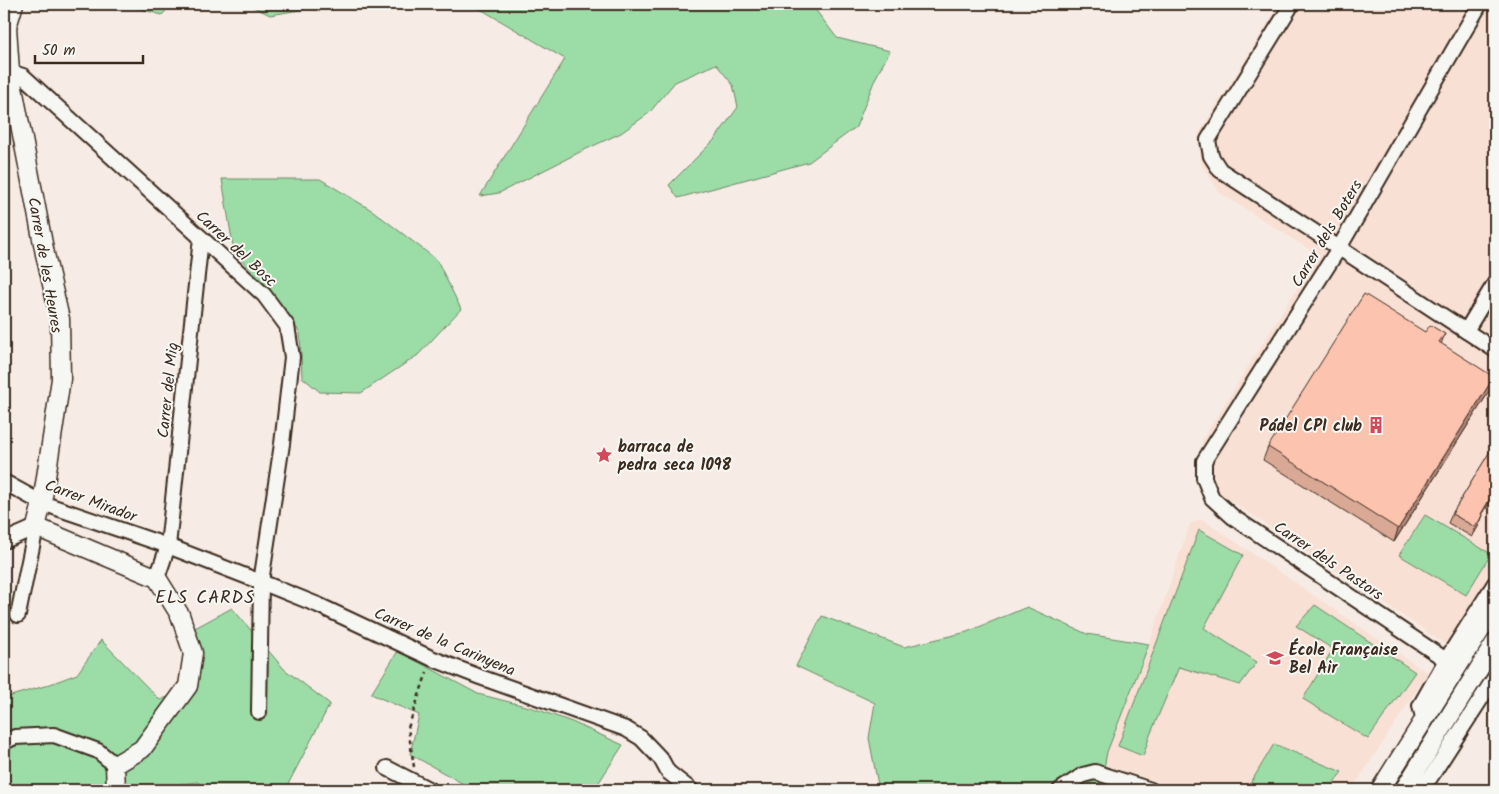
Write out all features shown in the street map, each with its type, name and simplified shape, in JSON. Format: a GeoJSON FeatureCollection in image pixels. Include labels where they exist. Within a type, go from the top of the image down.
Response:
{"type":"FeatureCollection","features":[{"type":"Feature","properties":{"kind":"street","name":"Carrer de les Heures"},"geometry":{"type":"LineString","coordinates":[[14,4],[8,27],[10,72],[45,254],[60,319],[61,379],[42,502],[18,614]]}},
{"type":"Feature","properties":{"kind":"street"},"geometry":{"type":"LineString","coordinates":[[1292,4],[1208,140],[1211,156],[1220,170],[1495,350]]}},
{"type":"Feature","properties":{"kind":"street","name":"Carrer dels Boters"},"geometry":{"type":"LineString","coordinates":[[1204,478],[1204,462],[1338,248],[1480,4]]}},
{"type":"Feature","properties":{"kind":"street","name":"Carrer del Bosc"},"geometry":{"type":"LineString","coordinates":[[10,72],[23,76],[264,295],[287,326],[292,356],[282,444],[261,582],[259,712]]}},
{"type":"Feature","properties":{"kind":"street","name":"Carrer del Mig"},"geometry":{"type":"LineString","coordinates":[[157,578],[168,546],[201,238]]}},
{"type":"Feature","properties":{"kind":"street"},"geometry":{"type":"LineString","coordinates":[[1466,331],[1495,283]]}},
{"type":"Feature","properties":{"kind":"street","name":"Carrer dels Pastors"},"geometry":{"type":"LineString","coordinates":[[1204,478],[1212,498],[1232,517],[1446,660]]}},
{"type":"Feature","properties":{"kind":"street","name":"Carrer Mirador"},"geometry":{"type":"LineString","coordinates":[[4,482],[42,502],[168,546]]}},
{"type":"Feature","properties":{"kind":"street"},"geometry":{"type":"LineString","coordinates":[[4,541],[36,527],[157,578],[180,615],[193,653],[188,686],[142,749],[115,765]]}},
{"type":"Feature","properties":{"kind":"street","name":"Carrer de la Carinyena"},"geometry":{"type":"LineString","coordinates":[[168,546],[318,605],[431,658],[626,729],[641,738],[661,759],[668,772],[691,790]]}},
{"type":"Feature","properties":{"kind":"street"},"geometry":{"type":"LineString","coordinates":[[1424,721],[1420,706],[1446,660],[1495,583]]}},
{"type":"Feature","properties":{"kind":"street"},"geometry":{"type":"LineString","coordinates":[[1380,790],[1495,607]]}},
{"type":"Feature","properties":{"kind":"street"},"geometry":{"type":"LineString","coordinates":[[1404,790],[1495,644]]}},
{"type":"Feature","properties":{"kind":"street"},"geometry":{"type":"LineString","coordinates":[[1404,790],[1430,778],[1495,678]]}},
{"type":"Feature","properties":{"kind":"street"},"geometry":{"type":"LineString","coordinates":[[4,742],[14,737],[54,735],[98,751],[115,765],[116,790]]}},
{"type":"Feature","properties":{"kind":"street"},"geometry":{"type":"LineString","coordinates":[[387,768],[430,790]]}},
{"type":"Feature","properties":{"kind":"street"},"geometry":{"type":"LineString","coordinates":[[1060,790],[1083,775],[1095,772],[1151,790]]}},
{"type":"Feature","properties":{"kind":"path"},"geometry":{"type":"LineString","coordinates":[[417,784],[408,728],[431,658]]}},
{"type":"Feature","properties":{"kind":"shaded area"},"geometry":{"type":"Polygon","coordinates":[[[1280,4],[1495,4],[1495,577],[1451,648],[1198,479],[1202,440],[1318,255],[1220,193],[1202,166],[1198,135],[1280,4]]]}},
{"type":"Feature","properties":{"kind":"shaded area","name":"École Française Bel Air"},"geometry":{"type":"Polygon","coordinates":[[[1202,519],[1428,673],[1352,790],[1182,790],[1105,765],[1107,752],[1149,644],[1190,524],[1202,519]]]}},
{"type":"Feature","properties":{"kind":"green space"},"geometry":{"type":"Polygon","coordinates":[[[129,4],[172,4],[162,15],[129,6],[129,4]]]}},
{"type":"Feature","properties":{"kind":"green space"},"geometry":{"type":"Polygon","coordinates":[[[247,4],[322,4],[318,7],[270,15],[247,4]]]}},
{"type":"Feature","properties":{"kind":"green space"},"geometry":{"type":"Polygon","coordinates":[[[472,4],[811,4],[837,38],[890,51],[875,79],[856,127],[809,162],[678,198],[669,185],[715,139],[738,107],[733,85],[716,64],[675,82],[649,113],[621,133],[499,193],[480,196],[565,59],[472,4]]]}},
{"type":"Feature","properties":{"kind":"green space"},"geometry":{"type":"Polygon","coordinates":[[[222,179],[320,179],[373,211],[437,260],[461,309],[418,355],[361,393],[320,392],[302,377],[300,333],[269,289],[234,252],[222,179]]]}},
{"type":"Feature","properties":{"kind":"green space"},"geometry":{"type":"Polygon","coordinates":[[[1425,515],[1491,554],[1466,595],[1399,555],[1425,515]]]}},
{"type":"Feature","properties":{"kind":"green space"},"geometry":{"type":"Polygon","coordinates":[[[1199,530],[1243,555],[1204,628],[1257,662],[1240,685],[1179,667],[1143,756],[1118,746],[1199,530]]]}},
{"type":"Feature","properties":{"kind":"green space"},"geometry":{"type":"Polygon","coordinates":[[[1315,605],[1415,672],[1368,739],[1303,699],[1333,649],[1296,626],[1315,605]]]}},
{"type":"Feature","properties":{"kind":"green space"},"geometry":{"type":"Polygon","coordinates":[[[1027,607],[1087,634],[1149,644],[1107,752],[1100,790],[879,790],[869,738],[875,703],[796,666],[822,616],[904,647],[967,632],[1027,607]]]}},
{"type":"Feature","properties":{"kind":"green space"},"geometry":{"type":"Polygon","coordinates":[[[232,608],[284,669],[330,704],[285,790],[211,790],[197,782],[134,790],[4,790],[4,698],[77,674],[101,640],[160,700],[195,686],[195,628],[232,608]]]}},
{"type":"Feature","properties":{"kind":"green space"},"geometry":{"type":"Polygon","coordinates":[[[398,651],[478,694],[533,708],[572,722],[623,745],[594,790],[474,790],[410,754],[419,715],[371,694],[398,651]]]}},
{"type":"Feature","properties":{"kind":"green space"},"geometry":{"type":"Polygon","coordinates":[[[1274,744],[1342,772],[1328,790],[1265,790],[1250,784],[1274,744]]]}},
{"type":"Feature","properties":{"kind":"building","name":"Pádel CPI club"},"geometry":{"type":"Polygon","coordinates":[[[1364,294],[1425,332],[1430,325],[1445,334],[1439,342],[1494,377],[1398,529],[1268,447],[1364,294]]]}},
{"type":"Feature","properties":{"kind":"building"},"geometry":{"type":"Polygon","coordinates":[[[1495,443],[1495,490],[1475,527],[1452,514],[1495,443]]]}},
{"type":"Feature","properties":{"kind":"place","name":"Pádel CPI club"},"geometry":{"type":"Point","coordinates":[1376,425]}},
{"type":"Feature","properties":{"kind":"place","name":"barraca de pedra seca 1098"},"geometry":{"type":"Point","coordinates":[604,455]}},
{"type":"Feature","properties":{"kind":"place","name":"École Française Bel Air"},"geometry":{"type":"Point","coordinates":[1275,658]}},
{"type":"Feature","properties":{"kind":"district","name":"ELS CARDS"},"geometry":{"type":"Point","coordinates":[205,597]}}]}
